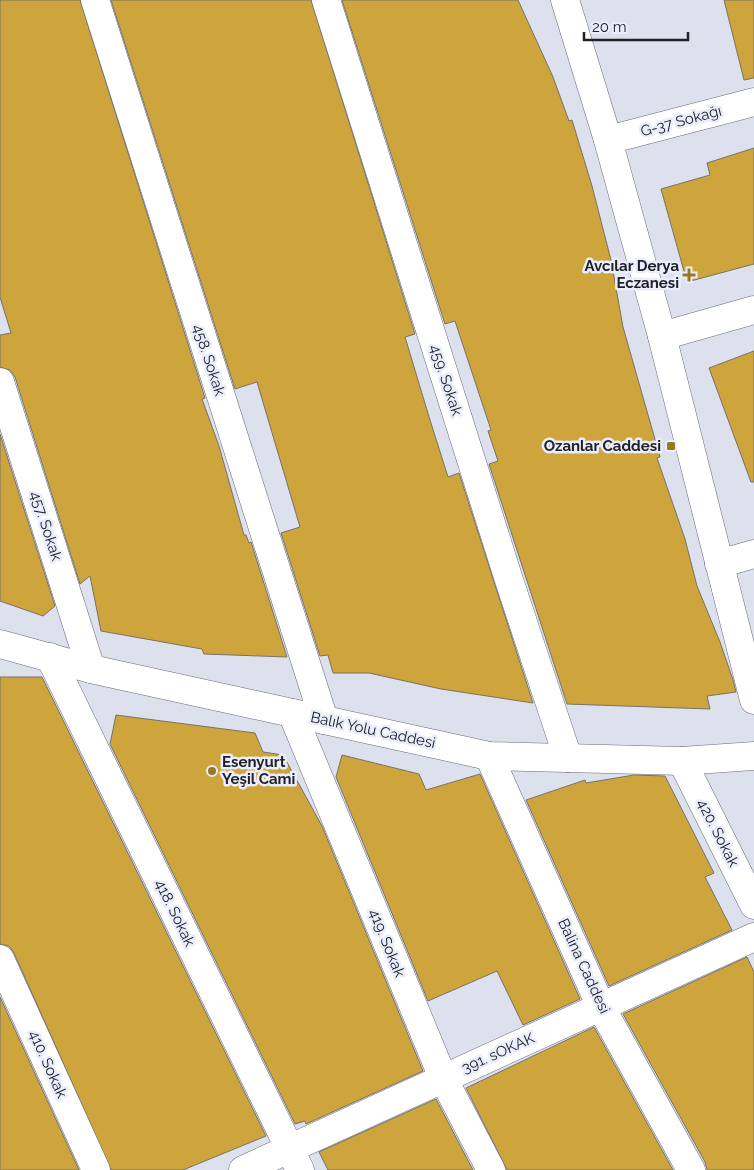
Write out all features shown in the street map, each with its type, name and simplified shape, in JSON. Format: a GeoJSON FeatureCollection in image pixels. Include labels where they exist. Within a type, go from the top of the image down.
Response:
{"type":"FeatureCollection","features":[{"type":"Feature","properties":{"kind":"street","name":"458. Sokak"},"geometry":{"type":"LineString","coordinates":[[95,0],[324,720]]}},
{"type":"Feature","properties":{"kind":"street","name":"459. Sokak"},"geometry":{"type":"LineString","coordinates":[[326,0],[509,580],[568,758]]}},
{"type":"Feature","properties":{"kind":"street"},"geometry":{"type":"LineString","coordinates":[[565,0],[608,140],[662,336],[754,700]]}},
{"type":"Feature","properties":{"kind":"street","name":"G-37 Sokağı"},"geometry":{"type":"LineString","coordinates":[[608,140],[754,102]]}},
{"type":"Feature","properties":{"kind":"street"},"geometry":{"type":"LineString","coordinates":[[662,336],[754,310]]}},
{"type":"Feature","properties":{"kind":"street","name":"457. Sokak"},"geometry":{"type":"LineString","coordinates":[[0,382],[92,669]]}},
{"type":"Feature","properties":{"kind":"street"},"geometry":{"type":"LineString","coordinates":[[719,564],[754,554]]}},
{"type":"Feature","properties":{"kind":"street","name":"Balık Yolu Caddesi"},"geometry":{"type":"LineString","coordinates":[[0,644],[92,669],[489,756],[682,761],[754,756]]}},
{"type":"Feature","properties":{"kind":"street","name":"418. Sokak"},"geometry":{"type":"LineString","coordinates":[[50,657],[295,1159]]}},
{"type":"Feature","properties":{"kind":"street","name":"419. Sokak"},"geometry":{"type":"LineString","coordinates":[[292,713],[443,1078],[491,1170]]}},
{"type":"Feature","properties":{"kind":"street","name":"Balina Caddesi"},"geometry":{"type":"LineString","coordinates":[[489,756],[601,1007],[691,1170]]}},
{"type":"Feature","properties":{"kind":"street","name":"420. Sokak"},"geometry":{"type":"LineString","coordinates":[[682,761],[754,906]]}},
{"type":"Feature","properties":{"kind":"street","name":"391. sOKAK"},"geometry":{"type":"LineString","coordinates":[[243,1170],[295,1159],[443,1078],[754,937]]}},
{"type":"Feature","properties":{"kind":"street","name":"410. Sokak"},"geometry":{"type":"LineString","coordinates":[[0,959],[96,1170]]}},
{"type":"Feature","properties":{"kind":"building"},"geometry":{"type":"Polygon","coordinates":[[[0,0],[80,0],[205,398],[202,399],[219,446],[244,535],[246,535],[249,543],[251,542],[287,657],[204,654],[202,649],[101,631],[90,576],[80,584],[15,377],[10,370],[0,367],[0,335],[11,333],[0,297],[0,0]]]}},
{"type":"Feature","properties":{"kind":"building"},"geometry":{"type":"Polygon","coordinates":[[[111,0],[311,0],[415,334],[405,337],[448,477],[459,473],[533,703],[441,689],[369,673],[333,673],[328,655],[320,656],[281,533],[300,527],[257,382],[235,389],[111,0]]]}},
{"type":"Feature","properties":{"kind":"building"},"geometry":{"type":"Polygon","coordinates":[[[342,0],[518,0],[553,77],[569,121],[572,120],[592,186],[611,260],[623,327],[660,457],[657,458],[685,539],[697,586],[733,680],[736,692],[707,696],[710,709],[567,704],[489,464],[498,461],[488,431],[491,430],[455,321],[445,324],[342,0]]]}},
{"type":"Feature","properties":{"kind":"building"},"geometry":{"type":"Polygon","coordinates":[[[724,0],[754,0],[754,78],[744,80],[724,0]]]}},
{"type":"Feature","properties":{"kind":"building"},"geometry":{"type":"Polygon","coordinates":[[[754,148],[754,264],[687,282],[661,189],[710,175],[707,163],[754,148]]]}},
{"type":"Feature","properties":{"kind":"building"},"geometry":{"type":"Polygon","coordinates":[[[754,351],[754,482],[751,482],[709,368],[754,351]]]}},
{"type":"Feature","properties":{"kind":"building"},"geometry":{"type":"Polygon","coordinates":[[[0,434],[55,606],[43,616],[0,601],[0,434]]]}},
{"type":"Feature","properties":{"kind":"building"},"geometry":{"type":"Polygon","coordinates":[[[0,677],[42,677],[266,1136],[183,1170],[111,1170],[14,953],[9,946],[0,944],[0,677]]]}},
{"type":"Feature","properties":{"kind":"building"},"geometry":{"type":"Polygon","coordinates":[[[116,715],[255,733],[263,752],[283,755],[322,826],[423,1071],[306,1124],[305,1121],[295,1124],[110,744],[116,715]]]}},
{"type":"Feature","properties":{"kind":"building"},"geometry":{"type":"Polygon","coordinates":[[[342,755],[419,774],[426,790],[480,774],[580,999],[523,1025],[497,971],[428,1001],[336,777],[342,755]]]}},
{"type":"Feature","properties":{"kind":"building"},"geometry":{"type":"Polygon","coordinates":[[[634,775],[665,776],[714,873],[705,877],[732,930],[609,986],[526,800],[585,780],[586,783],[634,775]]]}},
{"type":"Feature","properties":{"kind":"building"},"geometry":{"type":"Polygon","coordinates":[[[747,957],[754,972],[754,1170],[707,1170],[705,1162],[623,1014],[747,957]]]}},
{"type":"Feature","properties":{"kind":"building"},"geometry":{"type":"Polygon","coordinates":[[[0,997],[79,1170],[0,1170],[0,997]]]}},
{"type":"Feature","properties":{"kind":"building"},"geometry":{"type":"Polygon","coordinates":[[[594,1027],[673,1170],[507,1170],[466,1088],[594,1027]]]}},
{"type":"Feature","properties":{"kind":"building"},"geometry":{"type":"Polygon","coordinates":[[[436,1099],[473,1170],[328,1170],[319,1152],[436,1099]]]}},
{"type":"Feature","properties":{"kind":"place","name":"Avcılar Derya Eczanesi"},"geometry":{"type":"Point","coordinates":[689,275]}},
{"type":"Feature","properties":{"kind":"place","name":"Ozanlar Caddesi"},"geometry":{"type":"Point","coordinates":[671,446]}},
{"type":"Feature","properties":{"kind":"place","name":"Esenyurt Yeşil Cami"},"geometry":{"type":"Point","coordinates":[212,771]}}]}
